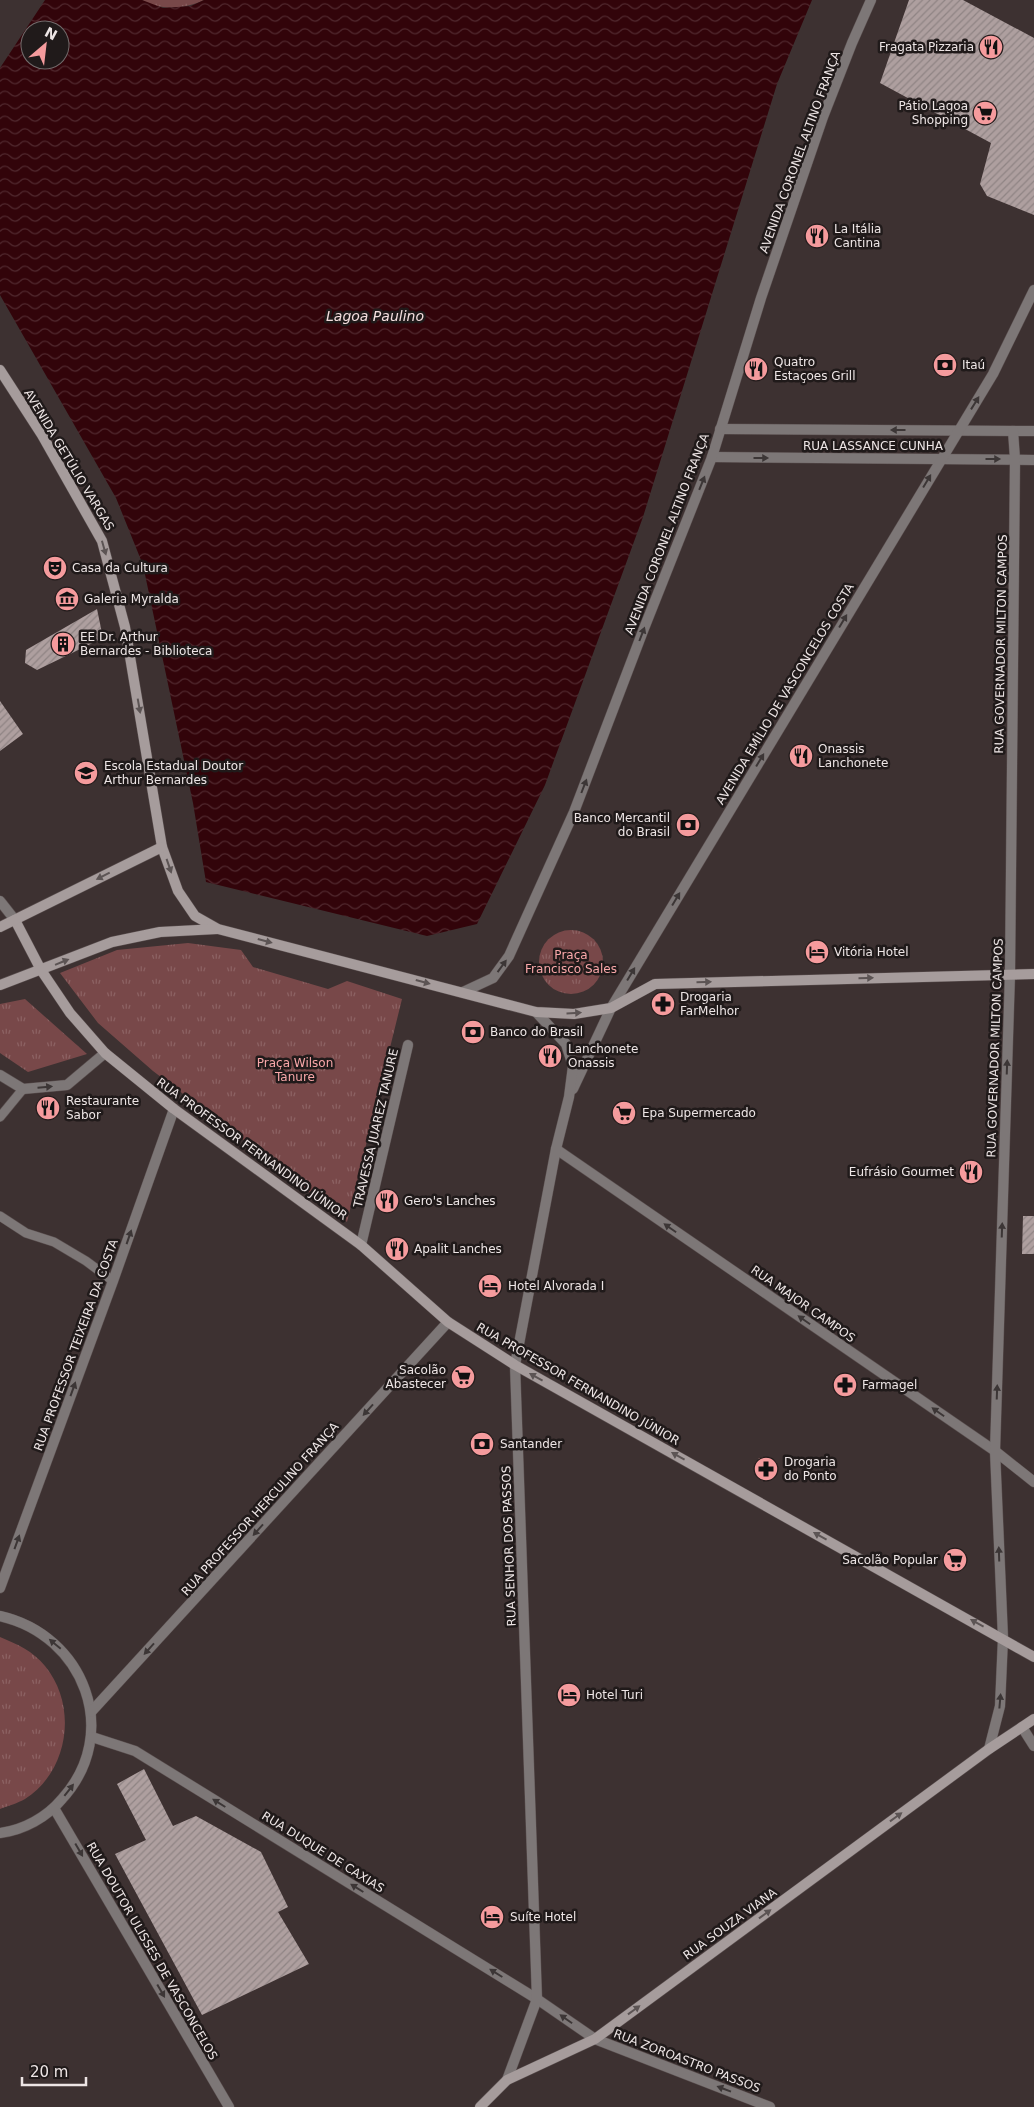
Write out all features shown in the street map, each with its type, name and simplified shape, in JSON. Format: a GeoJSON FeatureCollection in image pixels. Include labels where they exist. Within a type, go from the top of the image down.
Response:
{"type":"FeatureCollection","features":[{"type":"Feature","properties":{"kind":"main road","name":"AVENIDA GETÚLIO VARGAS"},"geometry":{"type":"LineString","coordinates":[[0,370],[42,435],[102,541],[125,627],[162,846],[178,891],[195,916],[218,929]]}},
{"type":"Feature","properties":{"kind":"main road"},"geometry":{"type":"LineString","coordinates":[[0,927],[162,846]]}},
{"type":"Feature","properties":{"kind":"main road","name":"RUA PROFESSOR FERNANDINO JÚNIOR"},"geometry":{"type":"LineString","coordinates":[[15,920],[41,970],[70,1013],[105,1053],[174,1110],[361,1245],[448,1322],[515,1365],[1034,1657]]}},
{"type":"Feature","properties":{"kind":"main road"},"geometry":{"type":"LineString","coordinates":[[0,986],[112,942],[160,932],[218,929],[536,1012],[574,1014],[611,1009],[655,984],[1034,974]]}},
{"type":"Feature","properties":{"kind":"main road","name":"RUA SOUZA VIANA"},"geometry":{"type":"LineString","coordinates":[[480,2107],[507,2080],[595,2039],[989,1749],[1034,1719]]}},
{"type":"Feature","properties":{"kind":"street","name":"AVENIDA CORONEL ALTINO FRANÇA"},"geometry":{"type":"LineString","coordinates":[[463,992],[493,978],[509,956],[574,812],[639,640],[712,457],[761,298],[823,117],[871,0]]}},
{"type":"Feature","properties":{"kind":"street","name":"AVENIDA EMÍLIO DE VASCONCELOS COSTA"},"geometry":{"type":"LineString","coordinates":[[611,1009],[940,459],[993,374],[1034,290]]}},
{"type":"Feature","properties":{"kind":"street","name":"RUA LASSANCE CUNHA"},"geometry":{"type":"LineString","coordinates":[[720,429],[1034,432]]}},
{"type":"Feature","properties":{"kind":"street","name":"RUA GOVERNADOR MILTON CAMPOS"},"geometry":{"type":"LineString","coordinates":[[1003,1638],[995,1452],[1010,974],[1015,459],[1013,431]]}},
{"type":"Feature","properties":{"kind":"street","name":"RUA LASSANCE CUNHA"},"geometry":{"type":"LineString","coordinates":[[712,457],[1034,460]]}},
{"type":"Feature","properties":{"kind":"street"},"geometry":{"type":"LineString","coordinates":[[0,901],[15,920]]}},
{"type":"Feature","properties":{"kind":"street","name":"RUA SENHOR DOS PASSOS"},"geometry":{"type":"LineString","coordinates":[[569,1097],[611,1009]]}},
{"type":"Feature","properties":{"kind":"street","name":"RUA SENHOR DOS PASSOS"},"geometry":{"type":"LineString","coordinates":[[507,2080],[537,1999],[515,1365],[556,1149],[569,1097],[573,1066],[566,1044],[536,1012]]}},
{"type":"Feature","properties":{"kind":"street","name":"TRAVESSA JUAREZ TANURE"},"geometry":{"type":"LineString","coordinates":[[361,1245],[408,1046]]}},
{"type":"Feature","properties":{"kind":"street"},"geometry":{"type":"LineString","coordinates":[[0,1075],[23,1089],[67,1085],[105,1053]]}},
{"type":"Feature","properties":{"kind":"street","name":"RUA PROFESSOR TEIXEIRA DA COSTA"},"geometry":{"type":"LineString","coordinates":[[0,1588],[174,1110]]}},
{"type":"Feature","properties":{"kind":"street","name":"RUA MAJOR CAMPOS"},"geometry":{"type":"LineString","coordinates":[[556,1149],[995,1452],[1034,1482]]}},
{"type":"Feature","properties":{"kind":"street","name":"RUA PROFESSOR HERCULINO FRANÇA"},"geometry":{"type":"LineString","coordinates":[[92,1712],[448,1322]]}},
{"type":"Feature","properties":{"kind":"street"},"geometry":{"type":"LineString","coordinates":[[0,1616],[15,1619],[38,1630],[64,1652],[82,1680],[92,1712],[92,1737],[85,1764],[72,1788],[54,1808],[33,1822],[9,1832],[0,1833]]}},
{"type":"Feature","properties":{"kind":"street"},"geometry":{"type":"LineString","coordinates":[[989,1749],[1000,1706],[1003,1638]]}},
{"type":"Feature","properties":{"kind":"street"},"geometry":{"type":"LineString","coordinates":[[1022,1728],[1034,1746]]}},
{"type":"Feature","properties":{"kind":"street","name":"RUA DUQUE DE CAXIAS"},"geometry":{"type":"LineString","coordinates":[[92,1737],[135,1751],[537,1999]]}},
{"type":"Feature","properties":{"kind":"street","name":"RUA DOUTOR ULISSES DE VASCONCELOS"},"geometry":{"type":"LineString","coordinates":[[54,1808],[229,2107]]}},
{"type":"Feature","properties":{"kind":"street"},"geometry":{"type":"LineString","coordinates":[[537,1999],[595,2039]]}},
{"type":"Feature","properties":{"kind":"street","name":"RUA ZOROASTRO PASSOS"},"geometry":{"type":"LineString","coordinates":[[595,2039],[770,2107]]}},
{"type":"Feature","properties":{"kind":"lane"},"geometry":{"type":"LineString","coordinates":[[0,1117],[23,1089]]}},
{"type":"Feature","properties":{"kind":"lane"},"geometry":{"type":"LineString","coordinates":[[0,1216],[26,1233],[54,1242],[86,1261],[113,1281]]}},
{"type":"Feature","properties":{"kind":"green space"},"geometry":{"type":"Polygon","coordinates":[[[142,0],[204,0],[173,8],[149,4],[142,0]]]}},
{"type":"Feature","properties":{"kind":"green space","name":"Praça Francisco Sales"},"geometry":{"type":"Polygon","coordinates":[[[565,930],[577,930],[594,939],[601,950],[603,962],[601,974],[594,985],[577,994],[565,994],[553,989],[544,980],[539,968],[539,956],[544,944],[553,935],[565,930]]]}},
{"type":"Feature","properties":{"kind":"green space","name":"Praça Wilson Tanure"},"geometry":{"type":"Polygon","coordinates":[[[188,943],[241,950],[253,967],[328,989],[347,981],[402,999],[347,1222],[153,1071],[98,1023],[60,973],[117,950],[188,943]]]}},
{"type":"Feature","properties":{"kind":"green space"},"geometry":{"type":"Polygon","coordinates":[[[25,999],[87,1054],[28,1072],[0,1053],[0,1004],[25,999]]]}},
{"type":"Feature","properties":{"kind":"green space"},"geometry":{"type":"Polygon","coordinates":[[[0,1637],[30,1652],[45,1666],[55,1682],[62,1700],[65,1718],[64,1737],[59,1755],[51,1772],[40,1787],[25,1799],[0,1809],[0,1637]]]}},
{"type":"Feature","properties":{"kind":"water","name":"Lagoa Paulino"},"geometry":{"type":"Polygon","coordinates":[[[45,0],[142,0],[163,8],[191,6],[204,0],[812,0],[777,84],[643,517],[545,785],[477,924],[427,936],[206,882],[193,803],[143,565],[116,498],[0,295],[0,68],[20,38],[20,70],[70,70],[70,20],[32,20],[45,0]]]}},
{"type":"Feature","properties":{"kind":"building","name":"Pátio Lagoa Shopping"},"geometry":{"type":"Polygon","coordinates":[[[909,0],[963,0],[1034,38],[1034,215],[987,196],[980,184],[991,143],[880,83],[909,0]]]}},
{"type":"Feature","properties":{"kind":"building","name":"EE Dr. Arthur Bernardes - Biblioteca"},"geometry":{"type":"Polygon","coordinates":[[[97,609],[103,638],[37,670],[25,663],[26,650],[97,609]]]}},
{"type":"Feature","properties":{"kind":"building"},"geometry":{"type":"Polygon","coordinates":[[[0,701],[23,734],[0,751],[0,701]]]}},
{"type":"Feature","properties":{"kind":"building"},"geometry":{"type":"Polygon","coordinates":[[[1023,1216],[1034,1216],[1034,1254],[1022,1254],[1023,1216]]]}},
{"type":"Feature","properties":{"kind":"building"},"geometry":{"type":"Polygon","coordinates":[[[144,1769],[173,1826],[196,1816],[261,1852],[288,1907],[278,1912],[309,1964],[202,2015],[115,1854],[146,1840],[117,1784],[144,1769]]]}},
{"type":"Feature","properties":{"kind":"place","name":"Fragata Pizzaria"},"geometry":{"type":"Point","coordinates":[991,47]}},
{"type":"Feature","properties":{"kind":"place","name":"Pátio Lagoa Shopping"},"geometry":{"type":"Point","coordinates":[985,113]}},
{"type":"Feature","properties":{"kind":"place","name":"La Itália Cantina"},"geometry":{"type":"Point","coordinates":[817,236]}},
{"type":"Feature","properties":{"kind":"place","name":"Itaú"},"geometry":{"type":"Point","coordinates":[945,365]}},
{"type":"Feature","properties":{"kind":"place","name":"Quatro Estaçoes Grill"},"geometry":{"type":"Point","coordinates":[756,369]}},
{"type":"Feature","properties":{"kind":"place","name":"Casa da Cultura"},"geometry":{"type":"Point","coordinates":[55,568]}},
{"type":"Feature","properties":{"kind":"place","name":"Galeria Myralda"},"geometry":{"type":"Point","coordinates":[67,599]}},
{"type":"Feature","properties":{"kind":"place","name":"EE Dr. Arthur Bernardes - Biblioteca"},"geometry":{"type":"Point","coordinates":[63,644]}},
{"type":"Feature","properties":{"kind":"place","name":"Onassis Lanchonete"},"geometry":{"type":"Point","coordinates":[801,756]}},
{"type":"Feature","properties":{"kind":"place","name":"Escola Estadual Doutor Arthur Bernardes"},"geometry":{"type":"Point","coordinates":[86,773]}},
{"type":"Feature","properties":{"kind":"place","name":"Banco Mercantil do Brasil"},"geometry":{"type":"Point","coordinates":[688,825]}},
{"type":"Feature","properties":{"kind":"place","name":"Vitória Hotel"},"geometry":{"type":"Point","coordinates":[817,952]}},
{"type":"Feature","properties":{"kind":"place","name":"Drogaria FarMelhor"},"geometry":{"type":"Point","coordinates":[663,1004]}},
{"type":"Feature","properties":{"kind":"place","name":"Banco do Brasil"},"geometry":{"type":"Point","coordinates":[473,1032]}},
{"type":"Feature","properties":{"kind":"place","name":"Lanchonete Onassis"},"geometry":{"type":"Point","coordinates":[550,1056]}},
{"type":"Feature","properties":{"kind":"place","name":"Restaurante Sabor"},"geometry":{"type":"Point","coordinates":[48,1108]}},
{"type":"Feature","properties":{"kind":"place","name":"Epa Supermercado"},"geometry":{"type":"Point","coordinates":[624,1113]}},
{"type":"Feature","properties":{"kind":"place","name":"Eufrásio Gourmet"},"geometry":{"type":"Point","coordinates":[971,1172]}},
{"type":"Feature","properties":{"kind":"place","name":"Gero's Lanches"},"geometry":{"type":"Point","coordinates":[387,1201]}},
{"type":"Feature","properties":{"kind":"place","name":"Apalit Lanches"},"geometry":{"type":"Point","coordinates":[397,1249]}},
{"type":"Feature","properties":{"kind":"place","name":"Hotel Alvorada I"},"geometry":{"type":"Point","coordinates":[490,1286]}},
{"type":"Feature","properties":{"kind":"place","name":"Sacolão Abastecer"},"geometry":{"type":"Point","coordinates":[463,1377]}},
{"type":"Feature","properties":{"kind":"place","name":"Farmagel"},"geometry":{"type":"Point","coordinates":[845,1385]}},
{"type":"Feature","properties":{"kind":"place","name":"Santander"},"geometry":{"type":"Point","coordinates":[482,1444]}},
{"type":"Feature","properties":{"kind":"place","name":"Drogaria do Ponto"},"geometry":{"type":"Point","coordinates":[766,1469]}},
{"type":"Feature","properties":{"kind":"place","name":"Sacolão Popular"},"geometry":{"type":"Point","coordinates":[955,1560]}},
{"type":"Feature","properties":{"kind":"place","name":"Hotel Turi"},"geometry":{"type":"Point","coordinates":[569,1695]}},
{"type":"Feature","properties":{"kind":"place","name":"Suíte Hotel"},"geometry":{"type":"Point","coordinates":[492,1917]}}]}
